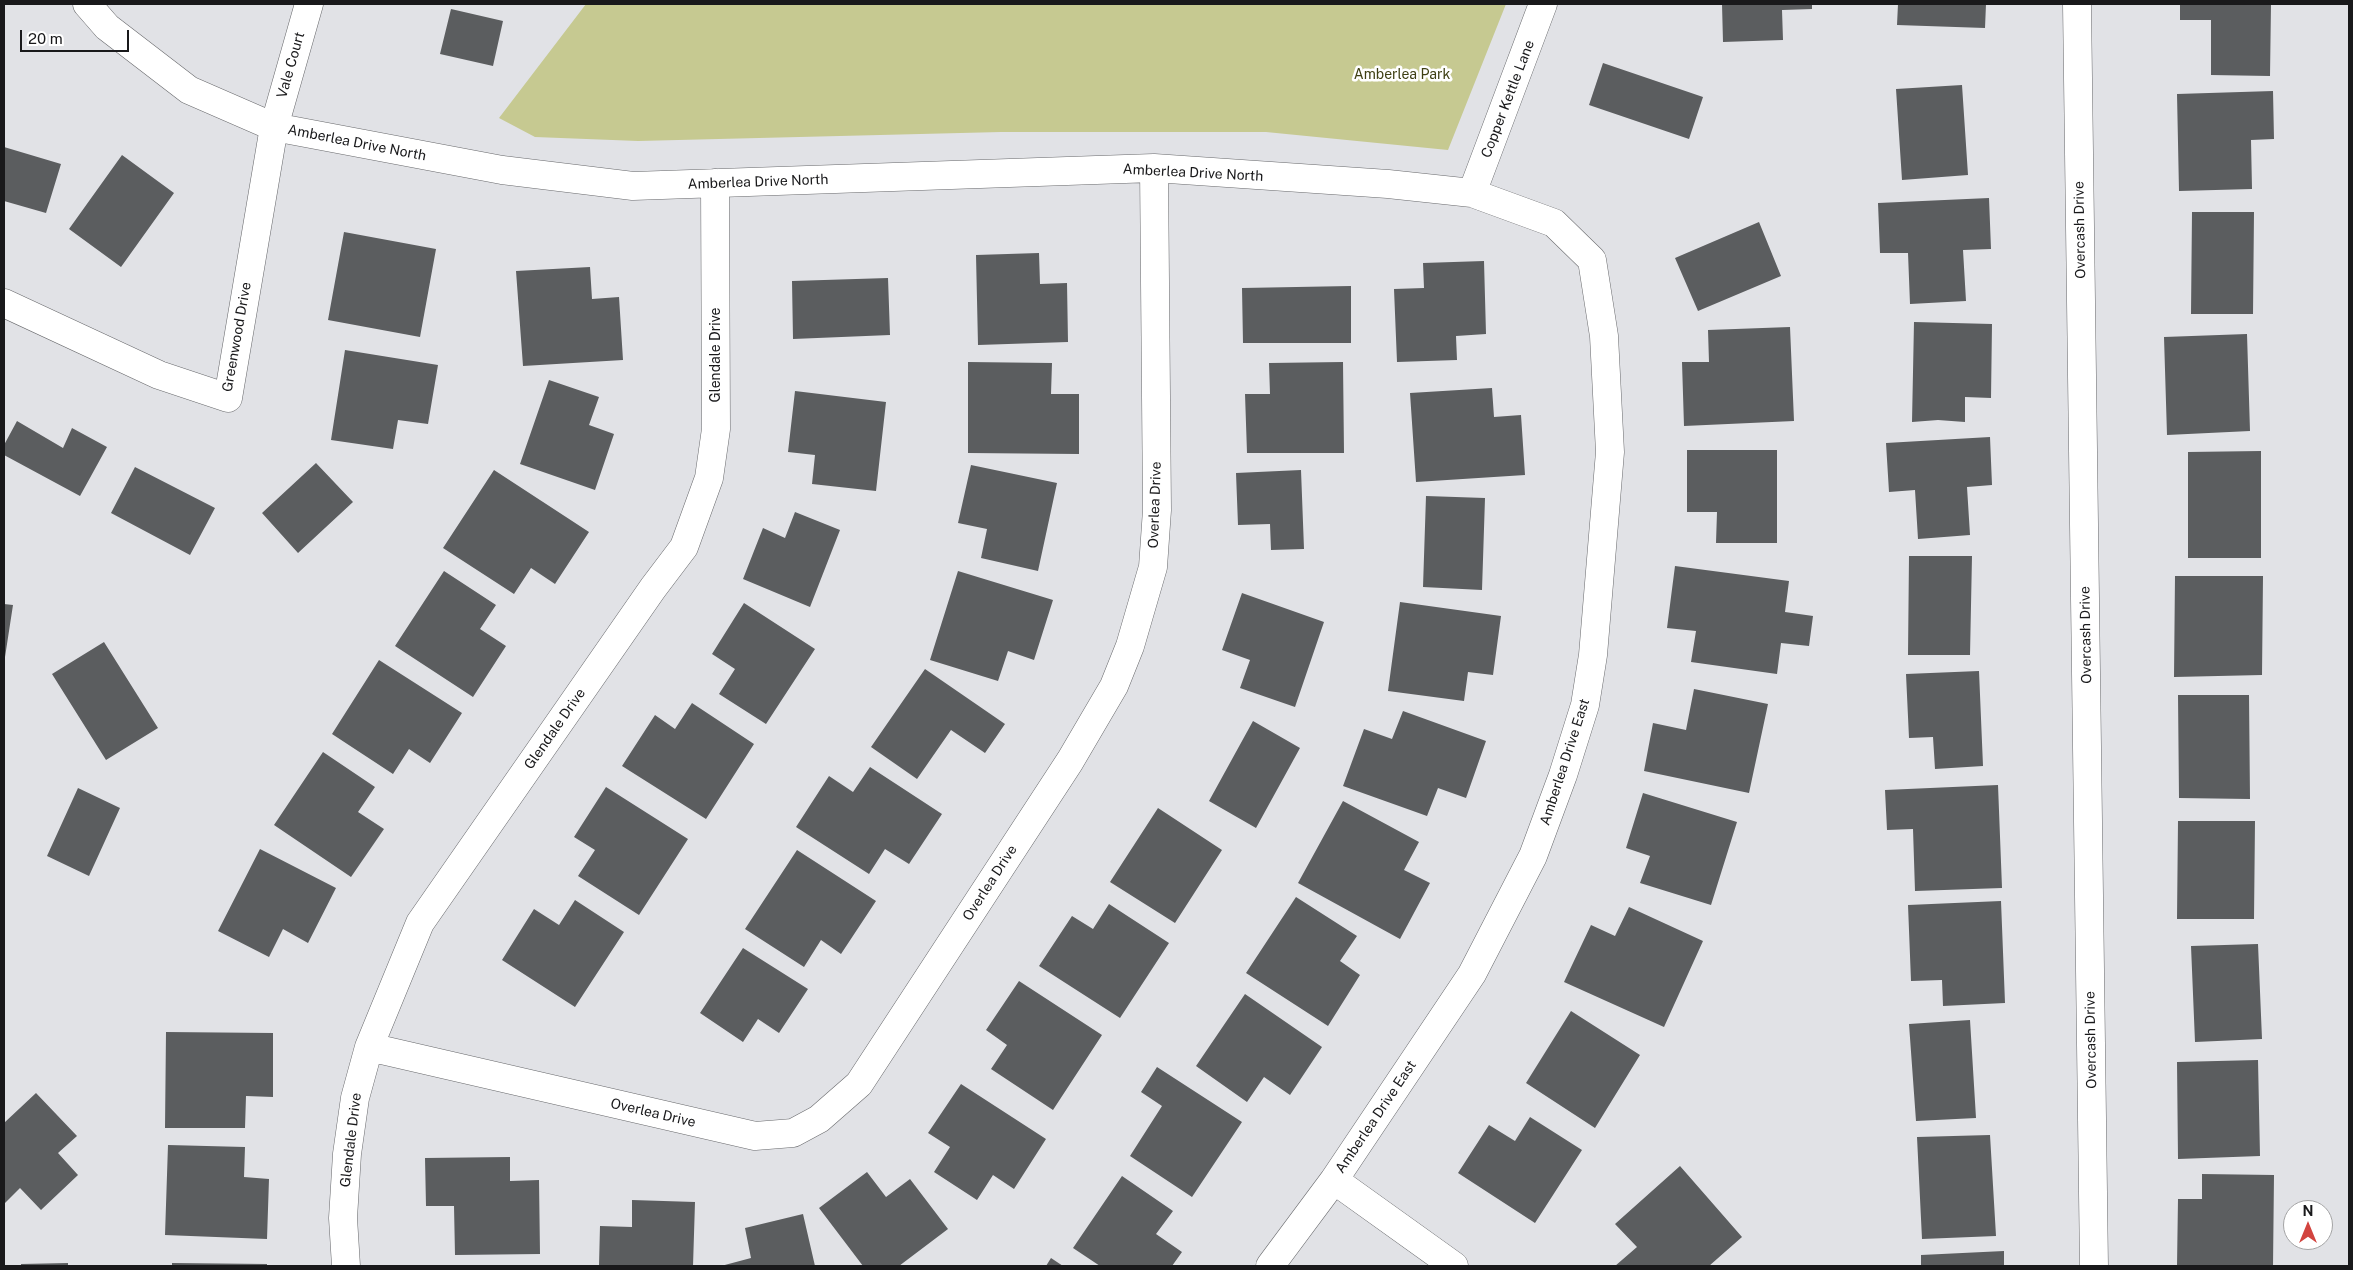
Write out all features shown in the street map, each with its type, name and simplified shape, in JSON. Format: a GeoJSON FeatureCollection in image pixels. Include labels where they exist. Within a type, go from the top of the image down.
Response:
{"type":"FeatureCollection","features":[{"type":"Feature","properties":{"kind":"street","name":"Amberlea Drive North"},"geometry":{"type":"LineString","coordinates":[[87,4],[107,27],[189,90],[274,127],[502,170],[633,186],[1154,168],[1388,184],[1472,194]]}},
{"type":"Feature","properties":{"kind":"street","name":"Vale Court"},"geometry":{"type":"LineString","coordinates":[[274,127],[309,4]]}},
{"type":"Feature","properties":{"kind":"street","name":"Copper Kettle Lane"},"geometry":{"type":"LineString","coordinates":[[1472,194],[1544,4]]}},
{"type":"Feature","properties":{"kind":"street","name":"Overcash Drive"},"geometry":{"type":"LineString","coordinates":[[2078,4],[2094,1266]]}},
{"type":"Feature","properties":{"kind":"street","name":"Greenwood Drive"},"geometry":{"type":"LineString","coordinates":[[4,303],[159,375],[228,398],[274,127]]}},
{"type":"Feature","properties":{"kind":"street","name":"Overlea Drive"},"geometry":{"type":"LineString","coordinates":[[369,1047],[755,1136],[793,1133],[819,1119],[859,1084],[1070,761],[1114,686],[1130,646],[1153,567],[1158,510],[1154,168]]}},
{"type":"Feature","properties":{"kind":"street","name":"Glendale Drive"},"geometry":{"type":"LineString","coordinates":[[346,1266],[344,1218],[347,1154],[355,1098],[369,1047],[420,923],[652,588],[684,547],[709,478],[716,429],[715,183]]}},
{"type":"Feature","properties":{"kind":"street","name":"Amberlea Drive East"},"geometry":{"type":"LineString","coordinates":[[1270,1266],[1334,1180],[1472,974],[1533,856],[1585,705],[1593,655],[1610,452],[1604,336],[1592,260],[1554,222],[1472,194]]}},
{"type":"Feature","properties":{"kind":"street"},"geometry":{"type":"LineString","coordinates":[[1334,1180],[1454,1266]]}},
{"type":"Feature","properties":{"kind":"green space","name":"Amberlea Park"},"geometry":{"type":"Polygon","coordinates":[[[586,4],[1506,4],[1448,150],[1266,132],[1001,132],[638,141],[535,137],[499,118],[586,4]]]}},
{"type":"Feature","properties":{"kind":"building"},"geometry":{"type":"Polygon","coordinates":[[[1722,4],[1812,4],[1812,9],[1782,10],[1783,40],[1723,42],[1722,4]]]}},
{"type":"Feature","properties":{"kind":"building"},"geometry":{"type":"Polygon","coordinates":[[[1898,4],[1986,4],[1985,28],[1897,25],[1898,4]]]}},
{"type":"Feature","properties":{"kind":"building"},"geometry":{"type":"Polygon","coordinates":[[[2180,4],[2271,4],[2270,76],[2211,75],[2211,20],[2180,20],[2180,4]]]}},
{"type":"Feature","properties":{"kind":"building"},"geometry":{"type":"Polygon","coordinates":[[[451,9],[503,21],[493,66],[440,54],[451,9]]]}},
{"type":"Feature","properties":{"kind":"building"},"geometry":{"type":"Polygon","coordinates":[[[1603,63],[1703,97],[1689,139],[1589,105],[1603,63]]]}},
{"type":"Feature","properties":{"kind":"building"},"geometry":{"type":"Polygon","coordinates":[[[1962,85],[1968,175],[1902,180],[1896,89],[1962,85]]]}},
{"type":"Feature","properties":{"kind":"building"},"geometry":{"type":"Polygon","coordinates":[[[2273,91],[2274,139],[2251,140],[2252,189],[2179,191],[2177,94],[2273,91]]]}},
{"type":"Feature","properties":{"kind":"building"},"geometry":{"type":"Polygon","coordinates":[[[4,147],[61,164],[46,213],[4,201],[4,147]]]}},
{"type":"Feature","properties":{"kind":"building"},"geometry":{"type":"Polygon","coordinates":[[[122,155],[174,193],[121,267],[69,229],[122,155]]]}},
{"type":"Feature","properties":{"kind":"building"},"geometry":{"type":"Polygon","coordinates":[[[1989,198],[1991,249],[1963,250],[1966,301],[1910,304],[1908,253],[1880,253],[1878,203],[1989,198]]]}},
{"type":"Feature","properties":{"kind":"building"},"geometry":{"type":"Polygon","coordinates":[[[2192,212],[2254,212],[2253,314],[2191,314],[2192,212]]]}},
{"type":"Feature","properties":{"kind":"building"},"geometry":{"type":"Polygon","coordinates":[[[1759,222],[1781,276],[1698,311],[1675,258],[1759,222]]]}},
{"type":"Feature","properties":{"kind":"building"},"geometry":{"type":"Polygon","coordinates":[[[344,232],[436,249],[420,337],[328,320],[344,232]]]}},
{"type":"Feature","properties":{"kind":"building"},"geometry":{"type":"Polygon","coordinates":[[[1039,253],[1040,284],[1067,283],[1068,342],[978,345],[976,255],[1039,253]]]}},
{"type":"Feature","properties":{"kind":"building"},"geometry":{"type":"Polygon","coordinates":[[[1484,261],[1486,334],[1456,336],[1457,360],[1397,362],[1394,289],[1424,288],[1423,263],[1484,261]]]}},
{"type":"Feature","properties":{"kind":"building"},"geometry":{"type":"Polygon","coordinates":[[[590,267],[592,299],[619,297],[623,360],[523,366],[516,271],[590,267]]]}},
{"type":"Feature","properties":{"kind":"building"},"geometry":{"type":"Polygon","coordinates":[[[888,278],[890,335],[793,339],[792,281],[888,278]]]}},
{"type":"Feature","properties":{"kind":"building"},"geometry":{"type":"Polygon","coordinates":[[[1351,286],[1351,343],[1243,343],[1242,288],[1351,286]]]}},
{"type":"Feature","properties":{"kind":"building"},"geometry":{"type":"Polygon","coordinates":[[[1914,322],[1992,324],[1991,398],[1965,397],[1965,422],[1938,420],[1912,422],[1914,322]]]}},
{"type":"Feature","properties":{"kind":"building"},"geometry":{"type":"Polygon","coordinates":[[[1790,327],[1794,421],[1684,426],[1682,362],[1709,362],[1708,330],[1790,327]]]}},
{"type":"Feature","properties":{"kind":"building"},"geometry":{"type":"Polygon","coordinates":[[[2247,334],[2250,431],[2167,435],[2164,337],[2247,334]]]}},
{"type":"Feature","properties":{"kind":"building"},"geometry":{"type":"Polygon","coordinates":[[[345,350],[438,365],[428,424],[398,420],[393,449],[331,440],[345,350]]]}},
{"type":"Feature","properties":{"kind":"building"},"geometry":{"type":"Polygon","coordinates":[[[968,362],[1052,363],[1051,394],[1079,394],[1079,454],[968,453],[968,362]]]}},
{"type":"Feature","properties":{"kind":"building"},"geometry":{"type":"Polygon","coordinates":[[[1343,362],[1344,453],[1247,453],[1245,394],[1270,394],[1269,363],[1343,362]]]}},
{"type":"Feature","properties":{"kind":"building"},"geometry":{"type":"Polygon","coordinates":[[[549,380],[599,397],[589,425],[614,434],[595,490],[520,464],[549,380]]]}},
{"type":"Feature","properties":{"kind":"building"},"geometry":{"type":"Polygon","coordinates":[[[1492,388],[1494,417],[1521,415],[1525,475],[1416,482],[1410,393],[1492,388]]]}},
{"type":"Feature","properties":{"kind":"building"},"geometry":{"type":"Polygon","coordinates":[[[795,391],[886,402],[876,491],[812,484],[815,455],[788,452],[795,391]]]}},
{"type":"Feature","properties":{"kind":"building"},"geometry":{"type":"Polygon","coordinates":[[[17,421],[63,448],[72,428],[107,447],[80,496],[4,455],[4,445],[17,421]]]}},
{"type":"Feature","properties":{"kind":"building"},"geometry":{"type":"Polygon","coordinates":[[[1990,437],[1992,485],[1967,487],[1970,535],[1918,539],[1915,490],[1889,492],[1886,443],[1990,437]]]}},
{"type":"Feature","properties":{"kind":"building"},"geometry":{"type":"Polygon","coordinates":[[[1687,450],[1777,450],[1777,543],[1716,543],[1717,512],[1687,512],[1687,450]]]}},
{"type":"Feature","properties":{"kind":"building"},"geometry":{"type":"Polygon","coordinates":[[[2261,451],[2261,558],[2188,558],[2188,452],[2261,451]]]}},
{"type":"Feature","properties":{"kind":"building"},"geometry":{"type":"Polygon","coordinates":[[[316,463],[353,502],[298,553],[262,513],[316,463]]]}},
{"type":"Feature","properties":{"kind":"building"},"geometry":{"type":"Polygon","coordinates":[[[971,465],[1057,483],[1038,571],[981,558],[987,529],[958,523],[971,465]]]}},
{"type":"Feature","properties":{"kind":"building"},"geometry":{"type":"Polygon","coordinates":[[[135,467],[215,508],[190,555],[111,513],[135,467]]]}},
{"type":"Feature","properties":{"kind":"building"},"geometry":{"type":"Polygon","coordinates":[[[494,470],[589,532],[555,584],[531,568],[514,594],[443,548],[494,470]]]}},
{"type":"Feature","properties":{"kind":"building"},"geometry":{"type":"Polygon","coordinates":[[[1301,470],[1304,549],[1271,550],[1270,524],[1238,525],[1236,473],[1301,470]]]}},
{"type":"Feature","properties":{"kind":"building"},"geometry":{"type":"Polygon","coordinates":[[[1426,496],[1485,498],[1482,590],[1423,587],[1426,496]]]}},
{"type":"Feature","properties":{"kind":"building"},"geometry":{"type":"Polygon","coordinates":[[[795,512],[840,530],[810,607],[743,579],[763,528],[785,538],[795,512]]]}},
{"type":"Feature","properties":{"kind":"building"},"geometry":{"type":"Polygon","coordinates":[[[1909,556],[1972,556],[1970,655],[1908,655],[1909,556]]]}},
{"type":"Feature","properties":{"kind":"building"},"geometry":{"type":"Polygon","coordinates":[[[1675,566],[1789,581],[1785,612],[1813,616],[1809,646],[1781,643],[1777,674],[1691,662],[1696,631],[1667,628],[1675,566]]]}},
{"type":"Feature","properties":{"kind":"building"},"geometry":{"type":"Polygon","coordinates":[[[444,571],[496,605],[480,629],[506,646],[473,697],[395,646],[444,571]]]}},
{"type":"Feature","properties":{"kind":"building"},"geometry":{"type":"Polygon","coordinates":[[[958,571],[1053,600],[1034,660],[1008,651],[998,681],[930,660],[958,571]]]}},
{"type":"Feature","properties":{"kind":"building"},"geometry":{"type":"Polygon","coordinates":[[[2175,576],[2263,576],[2262,675],[2174,677],[2175,576]]]}},
{"type":"Feature","properties":{"kind":"building"},"geometry":{"type":"Polygon","coordinates":[[[1242,593],[1324,622],[1295,707],[1240,688],[1250,660],[1222,650],[1242,593]]]}},
{"type":"Feature","properties":{"kind":"building"},"geometry":{"type":"Polygon","coordinates":[[[1400,602],[1501,616],[1493,675],[1468,672],[1464,701],[1388,691],[1400,602]]]}},
{"type":"Feature","properties":{"kind":"building"},"geometry":{"type":"Polygon","coordinates":[[[744,603],[815,649],[766,724],[719,694],[735,669],[712,654],[744,603]]]}},
{"type":"Feature","properties":{"kind":"building"},"geometry":{"type":"Polygon","coordinates":[[[4,604],[13,605],[5,657],[4,657],[4,604]]]}},
{"type":"Feature","properties":{"kind":"building"},"geometry":{"type":"Polygon","coordinates":[[[104,642],[158,728],[106,760],[52,674],[104,642]]]}},
{"type":"Feature","properties":{"kind":"building"},"geometry":{"type":"Polygon","coordinates":[[[379,660],[462,713],[430,763],[409,749],[393,774],[332,734],[379,660]]]}},
{"type":"Feature","properties":{"kind":"building"},"geometry":{"type":"Polygon","coordinates":[[[925,669],[1005,724],[985,753],[951,730],[917,779],[871,747],[925,669]]]}},
{"type":"Feature","properties":{"kind":"building"},"geometry":{"type":"Polygon","coordinates":[[[1979,671],[1983,766],[1935,769],[1933,737],[1909,738],[1906,674],[1979,671]]]}},
{"type":"Feature","properties":{"kind":"building"},"geometry":{"type":"Polygon","coordinates":[[[1694,689],[1768,704],[1749,793],[1644,771],[1653,723],[1686,730],[1694,689]]]}},
{"type":"Feature","properties":{"kind":"building"},"geometry":{"type":"Polygon","coordinates":[[[2178,695],[2249,695],[2250,799],[2179,798],[2178,695]]]}},
{"type":"Feature","properties":{"kind":"building"},"geometry":{"type":"Polygon","coordinates":[[[692,703],[754,744],[706,819],[622,766],[655,715],[675,729],[692,703]]]}},
{"type":"Feature","properties":{"kind":"building"},"geometry":{"type":"Polygon","coordinates":[[[1403,711],[1486,741],[1466,798],[1438,788],[1427,816],[1343,786],[1364,729],[1392,739],[1403,711]]]}},
{"type":"Feature","properties":{"kind":"building"},"geometry":{"type":"Polygon","coordinates":[[[1253,721],[1300,748],[1256,828],[1209,801],[1253,721]]]}},
{"type":"Feature","properties":{"kind":"building"},"geometry":{"type":"Polygon","coordinates":[[[323,752],[375,787],[358,812],[384,829],[351,877],[274,825],[323,752]]]}},
{"type":"Feature","properties":{"kind":"building"},"geometry":{"type":"Polygon","coordinates":[[[870,767],[942,814],[909,864],[885,849],[869,874],[796,827],[829,776],[853,792],[870,767]]]}},
{"type":"Feature","properties":{"kind":"building"},"geometry":{"type":"Polygon","coordinates":[[[1998,785],[2002,888],[1915,891],[1913,829],[1887,830],[1885,790],[1998,785]]]}},
{"type":"Feature","properties":{"kind":"building"},"geometry":{"type":"Polygon","coordinates":[[[606,787],[688,839],[639,915],[578,876],[595,850],[574,837],[606,787]]]}},
{"type":"Feature","properties":{"kind":"building"},"geometry":{"type":"Polygon","coordinates":[[[78,788],[120,808],[89,876],[47,856],[78,788]]]}},
{"type":"Feature","properties":{"kind":"building"},"geometry":{"type":"Polygon","coordinates":[[[1643,793],[1737,822],[1711,905],[1640,883],[1650,856],[1626,848],[1643,793]]]}},
{"type":"Feature","properties":{"kind":"building"},"geometry":{"type":"Polygon","coordinates":[[[1343,801],[1419,842],[1404,870],[1430,883],[1400,939],[1298,883],[1343,801]]]}},
{"type":"Feature","properties":{"kind":"building"},"geometry":{"type":"Polygon","coordinates":[[[1158,808],[1222,850],[1175,923],[1110,882],[1158,808]]]}},
{"type":"Feature","properties":{"kind":"building"},"geometry":{"type":"Polygon","coordinates":[[[2178,821],[2255,821],[2254,919],[2177,919],[2178,821]]]}},
{"type":"Feature","properties":{"kind":"building"},"geometry":{"type":"Polygon","coordinates":[[[260,849],[336,888],[308,943],[283,929],[269,957],[218,931],[260,849]]]}},
{"type":"Feature","properties":{"kind":"building"},"geometry":{"type":"Polygon","coordinates":[[[797,850],[876,901],[841,954],[821,940],[804,967],[745,929],[797,850]]]}},
{"type":"Feature","properties":{"kind":"building"},"geometry":{"type":"Polygon","coordinates":[[[1296,897],[1357,936],[1340,961],[1360,975],[1328,1026],[1246,973],[1296,897]]]}},
{"type":"Feature","properties":{"kind":"building"},"geometry":{"type":"Polygon","coordinates":[[[575,900],[624,932],[575,1007],[502,960],[534,909],[559,925],[575,900]]]}},
{"type":"Feature","properties":{"kind":"building"},"geometry":{"type":"Polygon","coordinates":[[[2001,901],[2005,1003],[1943,1006],[1942,980],[1911,981],[1908,905],[2001,901]]]}},
{"type":"Feature","properties":{"kind":"building"},"geometry":{"type":"Polygon","coordinates":[[[1109,904],[1169,943],[1120,1018],[1039,966],[1072,916],[1093,929],[1109,904]]]}},
{"type":"Feature","properties":{"kind":"building"},"geometry":{"type":"Polygon","coordinates":[[[1629,907],[1703,941],[1664,1027],[1564,982],[1591,925],[1615,936],[1629,907]]]}},
{"type":"Feature","properties":{"kind":"building"},"geometry":{"type":"Polygon","coordinates":[[[2258,944],[2262,1039],[2195,1042],[2191,946],[2258,944]]]}},
{"type":"Feature","properties":{"kind":"building"},"geometry":{"type":"Polygon","coordinates":[[[743,948],[808,989],[779,1033],[758,1019],[743,1042],[700,1013],[743,948]]]}},
{"type":"Feature","properties":{"kind":"building"},"geometry":{"type":"Polygon","coordinates":[[[1019,981],[1102,1035],[1053,1110],[991,1069],[1007,1045],[986,1030],[1019,981]]]}},
{"type":"Feature","properties":{"kind":"building"},"geometry":{"type":"Polygon","coordinates":[[[1245,994],[1322,1047],[1290,1095],[1264,1077],[1247,1102],[1196,1066],[1245,994]]]}},
{"type":"Feature","properties":{"kind":"building"},"geometry":{"type":"Polygon","coordinates":[[[1571,1011],[1640,1055],[1595,1128],[1526,1083],[1571,1011]]]}},
{"type":"Feature","properties":{"kind":"building"},"geometry":{"type":"Polygon","coordinates":[[[1970,1020],[1976,1118],[1916,1121],[1909,1024],[1970,1020]]]}},
{"type":"Feature","properties":{"kind":"building"},"geometry":{"type":"Polygon","coordinates":[[[166,1032],[273,1033],[273,1097],[246,1096],[245,1128],[165,1128],[166,1032]]]}},
{"type":"Feature","properties":{"kind":"building"},"geometry":{"type":"Polygon","coordinates":[[[2258,1060],[2260,1156],[2178,1159],[2177,1062],[2258,1060]]]}},
{"type":"Feature","properties":{"kind":"building"},"geometry":{"type":"Polygon","coordinates":[[[1157,1067],[1242,1122],[1192,1197],[1130,1156],[1162,1106],[1141,1092],[1157,1067]]]}},
{"type":"Feature","properties":{"kind":"building"},"geometry":{"type":"Polygon","coordinates":[[[961,1084],[1046,1139],[1014,1189],[993,1175],[977,1200],[934,1172],[950,1147],[928,1133],[961,1084]]]}},
{"type":"Feature","properties":{"kind":"building"},"geometry":{"type":"Polygon","coordinates":[[[36,1093],[77,1136],[58,1153],[78,1175],[41,1210],[20,1188],[4,1204],[4,1123],[36,1093]]]}},
{"type":"Feature","properties":{"kind":"building"},"geometry":{"type":"Polygon","coordinates":[[[1530,1117],[1582,1150],[1535,1223],[1458,1173],[1489,1125],[1515,1141],[1530,1117]]]}},
{"type":"Feature","properties":{"kind":"building"},"geometry":{"type":"Polygon","coordinates":[[[1990,1135],[1996,1236],[1922,1239],[1917,1137],[1990,1135]]]}},
{"type":"Feature","properties":{"kind":"building"},"geometry":{"type":"Polygon","coordinates":[[[168,1145],[245,1147],[244,1177],[269,1179],[267,1239],[165,1235],[168,1145]]]}},
{"type":"Feature","properties":{"kind":"building"},"geometry":{"type":"Polygon","coordinates":[[[510,1157],[510,1181],[539,1180],[540,1254],[455,1255],[454,1206],[426,1206],[425,1158],[510,1157]]]}},
{"type":"Feature","properties":{"kind":"building"},"geometry":{"type":"Polygon","coordinates":[[[1680,1166],[1742,1237],[1709,1266],[1615,1266],[1637,1247],[1615,1224],[1680,1166]]]}},
{"type":"Feature","properties":{"kind":"building"},"geometry":{"type":"Polygon","coordinates":[[[867,1172],[886,1197],[910,1179],[948,1229],[899,1266],[863,1266],[819,1208],[867,1172]]]}},
{"type":"Feature","properties":{"kind":"building"},"geometry":{"type":"Polygon","coordinates":[[[2202,1174],[2274,1175],[2273,1266],[2177,1266],[2178,1199],[2202,1199],[2202,1174]]]}},
{"type":"Feature","properties":{"kind":"building"},"geometry":{"type":"Polygon","coordinates":[[[1122,1176],[1173,1211],[1156,1234],[1182,1252],[1172,1266],[1100,1266],[1073,1248],[1122,1176]]]}},
{"type":"Feature","properties":{"kind":"building"},"geometry":{"type":"Polygon","coordinates":[[[632,1200],[695,1202],[693,1266],[599,1266],[600,1226],[632,1227],[632,1200]]]}},
{"type":"Feature","properties":{"kind":"building"},"geometry":{"type":"Polygon","coordinates":[[[803,1214],[815,1266],[721,1266],[751,1258],[745,1228],[803,1214]]]}},
{"type":"Feature","properties":{"kind":"building"},"geometry":{"type":"Polygon","coordinates":[[[2004,1251],[2004,1266],[1921,1266],[1921,1255],[2004,1251]]]}},
{"type":"Feature","properties":{"kind":"building"},"geometry":{"type":"Polygon","coordinates":[[[1051,1258],[1063,1266],[1046,1266],[1051,1258]]]}},
{"type":"Feature","properties":{"kind":"building"},"geometry":{"type":"Polygon","coordinates":[[[68,1263],[68,1266],[21,1266],[21,1264],[68,1263]]]}},
{"type":"Feature","properties":{"kind":"building"},"geometry":{"type":"Polygon","coordinates":[[[172,1263],[267,1264],[267,1266],[172,1266],[172,1263]]]}}]}
